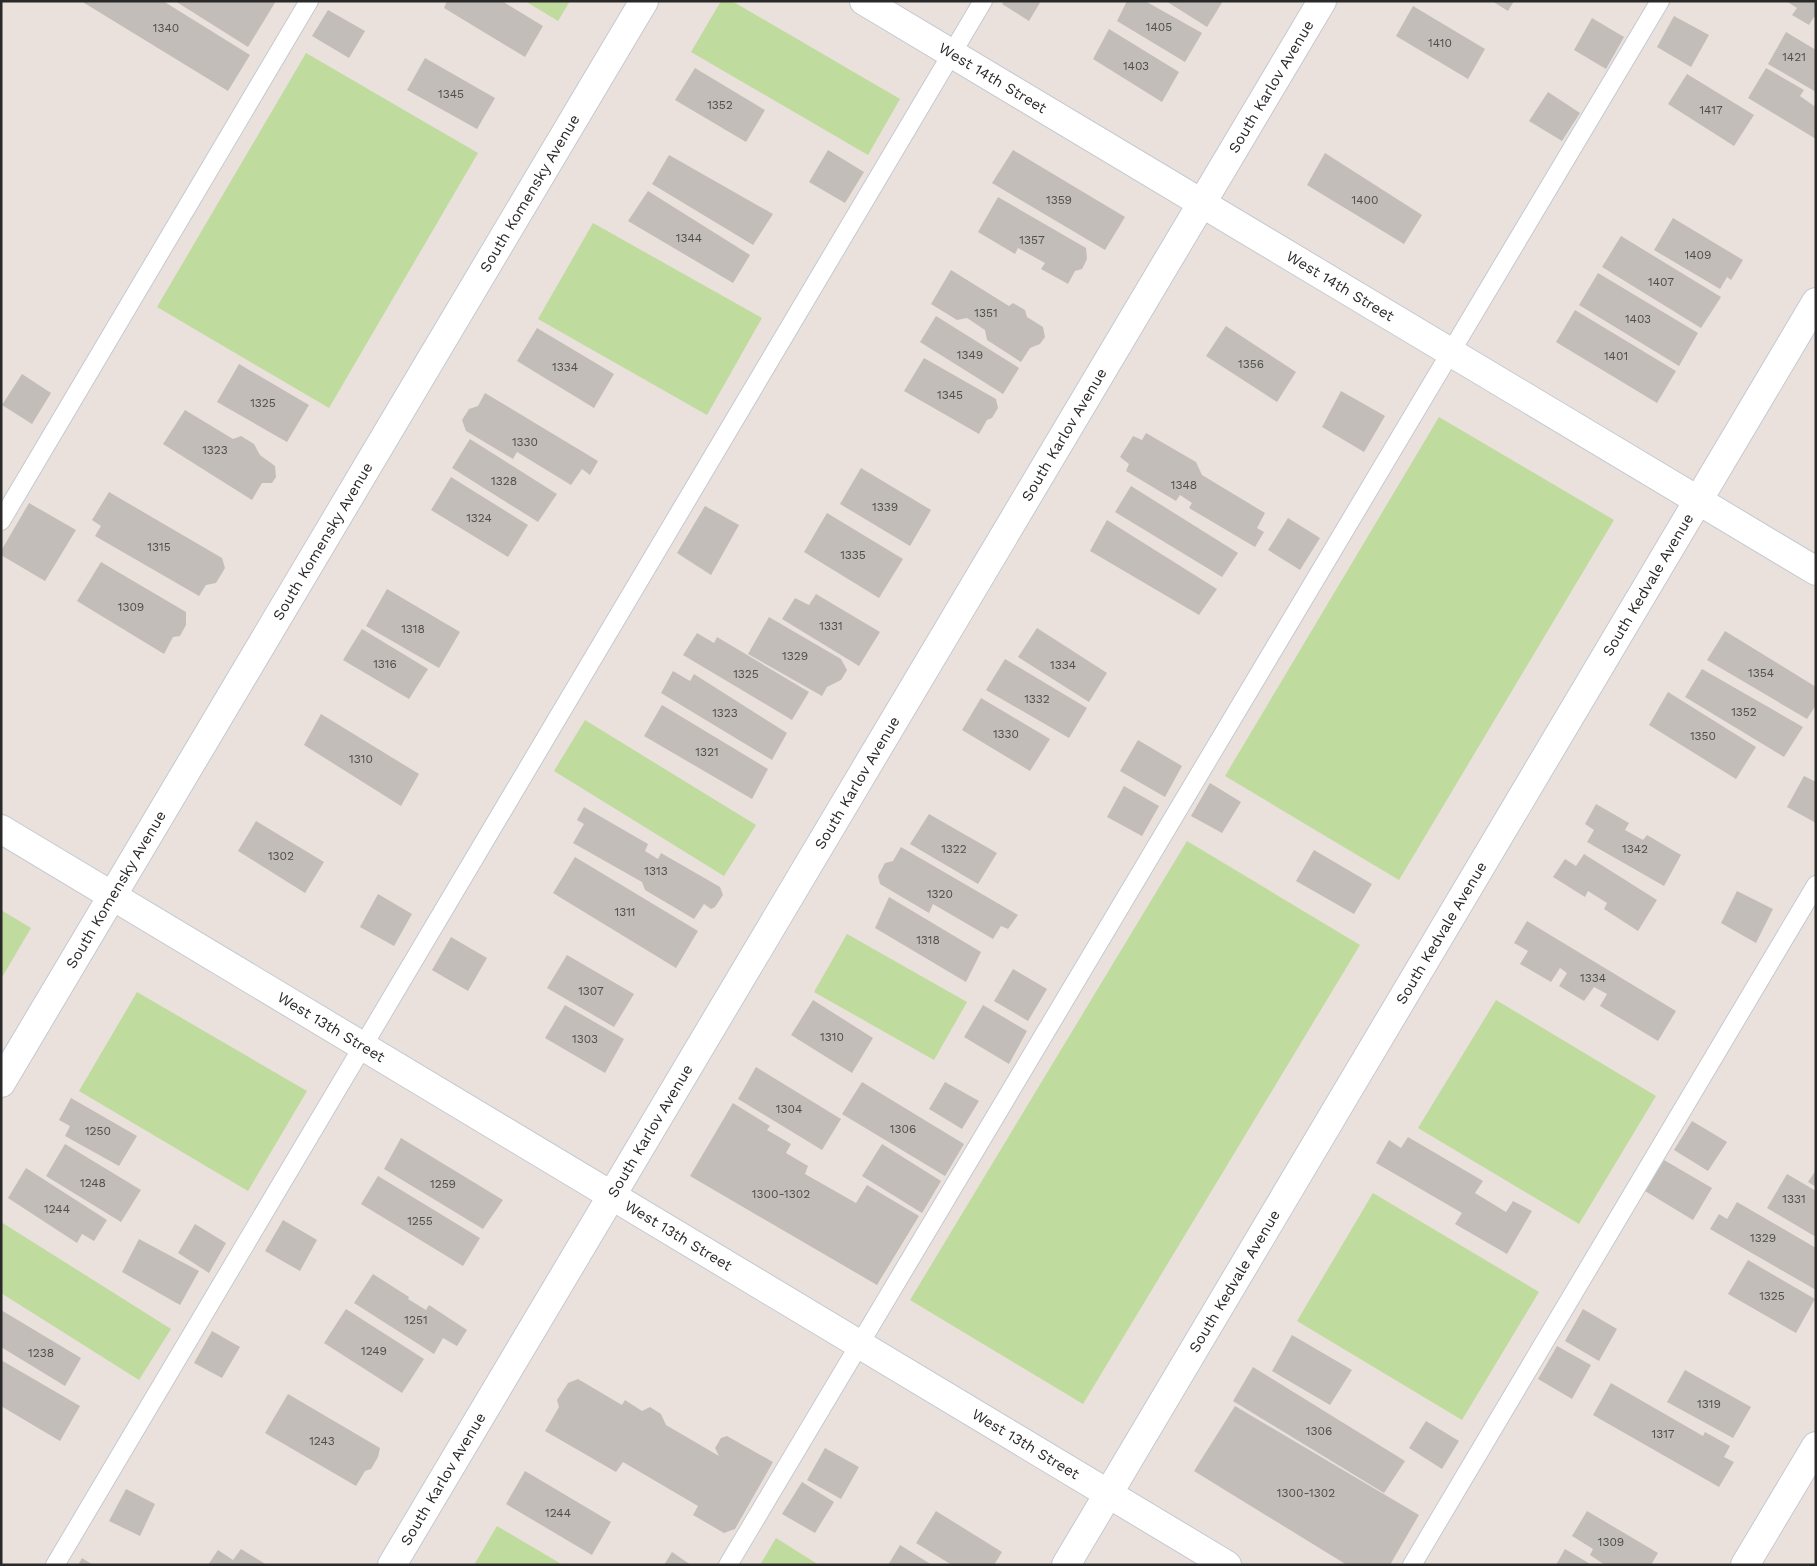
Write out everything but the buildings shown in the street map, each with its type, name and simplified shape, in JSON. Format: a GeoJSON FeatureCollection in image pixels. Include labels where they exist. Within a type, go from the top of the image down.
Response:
{"type":"FeatureCollection","features":[{"type":"Feature","properties":{"kind":"street","name":"South Komensky Avenue"},"geometry":{"type":"LineString","coordinates":[[1,1083],[644,1]]}},
{"type":"Feature","properties":{"kind":"street","name":"West 14th Street"},"geometry":{"type":"LineString","coordinates":[[864,1],[1816,571]]}},
{"type":"Feature","properties":{"kind":"street","name":"South Karlov Avenue"},"geometry":{"type":"LineString","coordinates":[[392,1565],[1322,1]]}},
{"type":"Feature","properties":{"kind":"street","name":"South Kedvale Avenue"},"geometry":{"type":"LineString","coordinates":[[1066,1565],[1816,302]]}},
{"type":"Feature","properties":{"kind":"street","name":"West 13th Street"},"geometry":{"type":"LineString","coordinates":[[1,829],[1227,1565]]}},
{"type":"Feature","properties":{"kind":"street"},"geometry":{"type":"LineString","coordinates":[[1745,1565],[1816,1446]]}},
{"type":"Feature","properties":{"kind":"lane"},"geometry":{"type":"LineString","coordinates":[[1,521],[309,1]]}},
{"type":"Feature","properties":{"kind":"lane"},"geometry":{"type":"LineString","coordinates":[[55,1565],[364,1047],[982,1]]}},
{"type":"Feature","properties":{"kind":"lane"},"geometry":{"type":"LineString","coordinates":[[728,1565],[1660,1]]}},
{"type":"Feature","properties":{"kind":"lane"},"geometry":{"type":"LineString","coordinates":[[1412,1565],[1816,885]]}},
{"type":"Feature","properties":{"kind":"green space"},"geometry":{"type":"Polygon","coordinates":[[[525,1],[570,1],[558,21],[525,1]]]}},
{"type":"Feature","properties":{"kind":"green space"},"geometry":{"type":"Polygon","coordinates":[[[721,1],[732,1],[900,99],[868,155],[691,52],[721,1]]]}},
{"type":"Feature","properties":{"kind":"green space"},"geometry":{"type":"Polygon","coordinates":[[[306,53],[478,153],[329,408],[157,307],[306,53]]]}},
{"type":"Feature","properties":{"kind":"green space"},"geometry":{"type":"Polygon","coordinates":[[[593,223],[762,318],[707,415],[538,319],[593,223]]]}},
{"type":"Feature","properties":{"kind":"green space"},"geometry":{"type":"Polygon","coordinates":[[[1439,417],[1614,520],[1399,880],[1225,776],[1439,417]]]}},
{"type":"Feature","properties":{"kind":"green space"},"geometry":{"type":"Polygon","coordinates":[[[585,720],[756,825],[724,876],[554,771],[585,720]]]}},
{"type":"Feature","properties":{"kind":"green space"},"geometry":{"type":"Polygon","coordinates":[[[1187,841],[1360,945],[1083,1404],[910,1300],[1187,841]]]}},
{"type":"Feature","properties":{"kind":"green space"},"geometry":{"type":"Polygon","coordinates":[[[1,910],[31,928],[1,979],[1,910]]]}},
{"type":"Feature","properties":{"kind":"green space"},"geometry":{"type":"Polygon","coordinates":[[[847,934],[967,1002],[934,1060],[814,992],[847,934]]]}},
{"type":"Feature","properties":{"kind":"green space"},"geometry":{"type":"Polygon","coordinates":[[[137,992],[307,1091],[248,1191],[79,1091],[137,992]]]}},
{"type":"Feature","properties":{"kind":"green space"},"geometry":{"type":"Polygon","coordinates":[[[1496,1000],[1656,1096],[1579,1224],[1418,1128],[1496,1000]]]}},
{"type":"Feature","properties":{"kind":"green space"},"geometry":{"type":"Polygon","coordinates":[[[1373,1193],[1539,1292],[1462,1420],[1297,1321],[1373,1193]]]}},
{"type":"Feature","properties":{"kind":"green space"},"geometry":{"type":"Polygon","coordinates":[[[1,1222],[171,1329],[139,1380],[1,1293],[1,1222]]]}},
{"type":"Feature","properties":{"kind":"green space"},"geometry":{"type":"Polygon","coordinates":[[[497,1526],[563,1565],[474,1565],[497,1526]]]}},
{"type":"Feature","properties":{"kind":"green space"},"geometry":{"type":"Polygon","coordinates":[[[776,1538],[819,1565],[760,1565],[776,1538]]]}}]}
